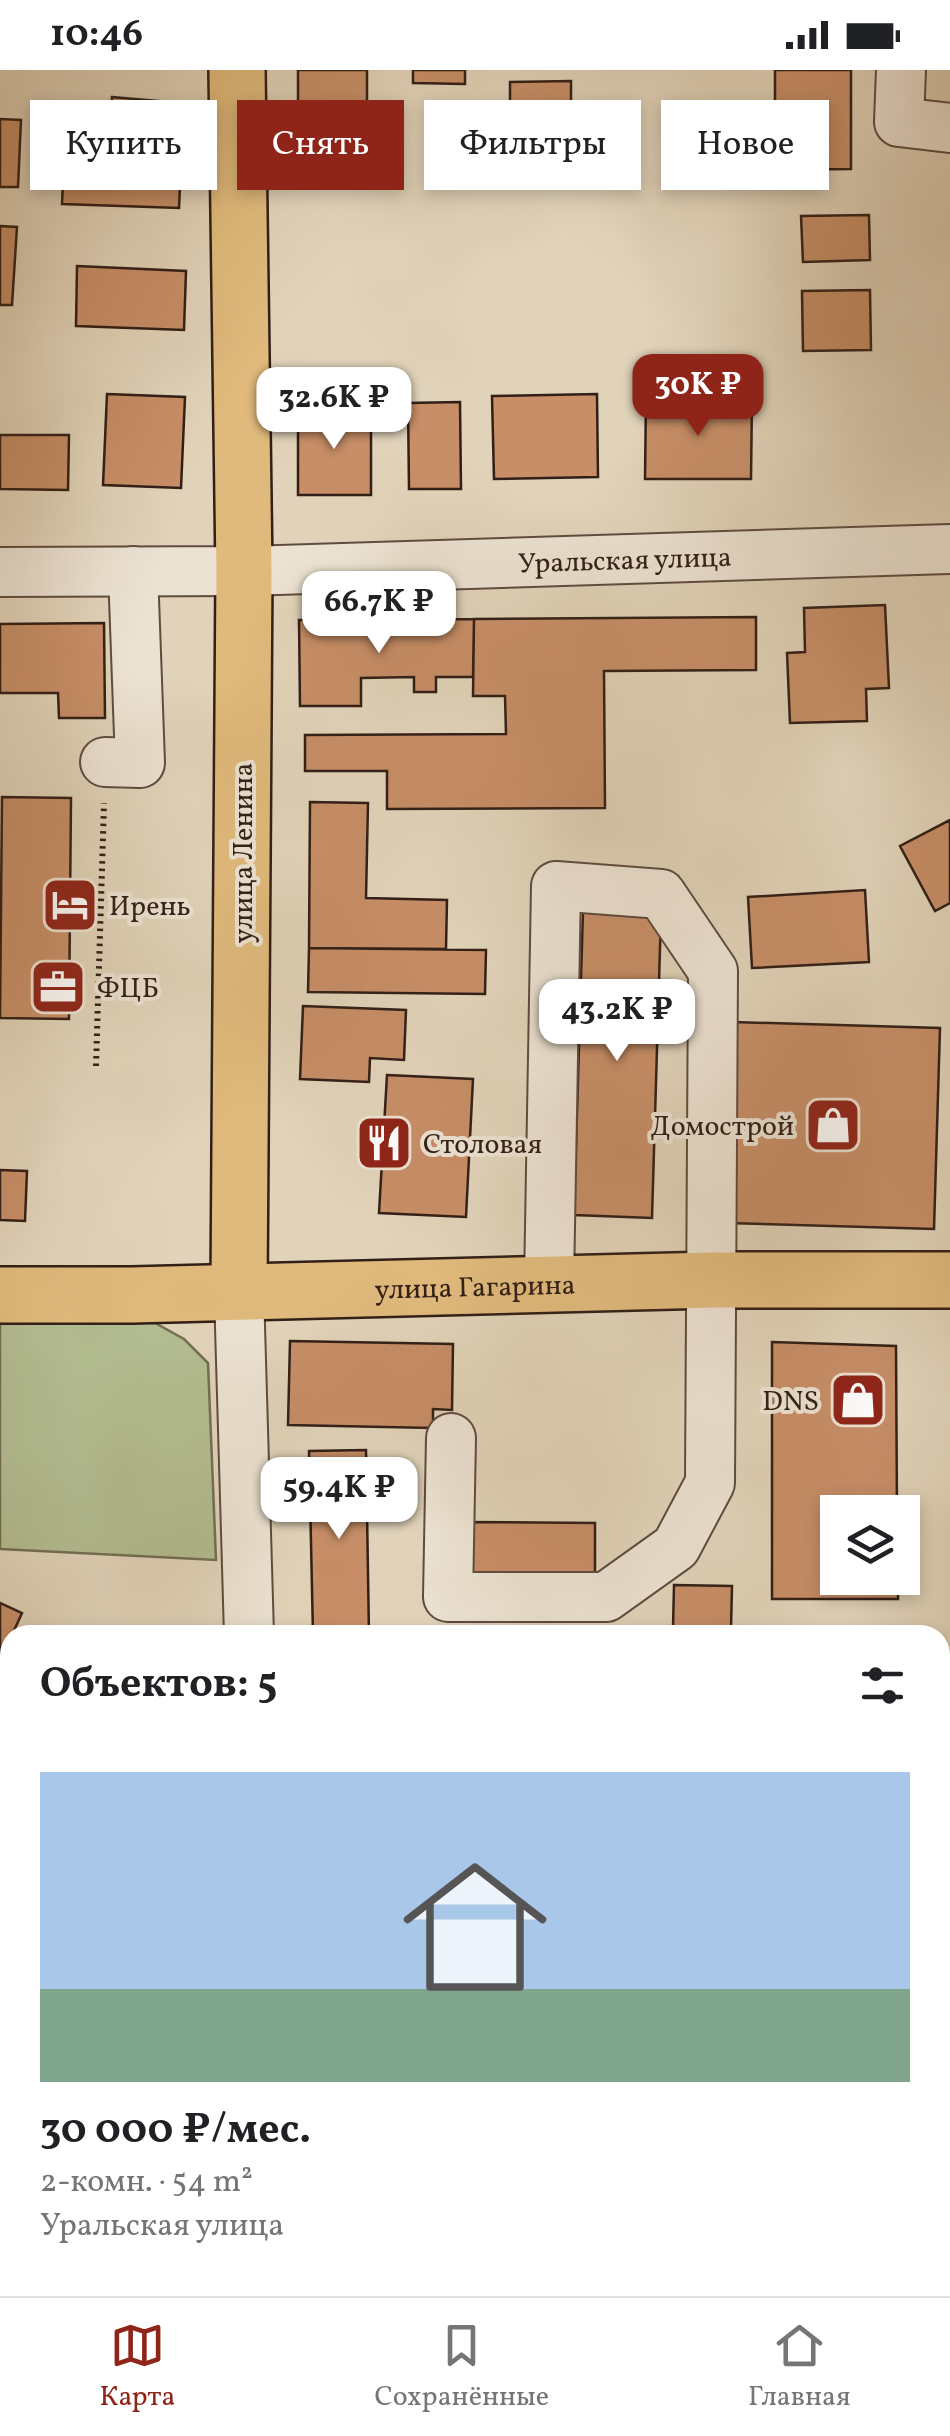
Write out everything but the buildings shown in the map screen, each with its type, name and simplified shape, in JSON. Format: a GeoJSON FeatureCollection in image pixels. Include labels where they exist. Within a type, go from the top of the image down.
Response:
{"type":"FeatureCollection","features":[{"type":"Feature","properties":{"kind":"main road","name":"улица Ленина"},"geometry":{"type":"LineString","coordinates":[[236,70],[244,570],[239,1292]]}},
{"type":"Feature","properties":{"kind":"main road","name":"улица Гагарина"},"geometry":{"type":"LineString","coordinates":[[0,1295],[712,1280],[950,1280]]}},
{"type":"Feature","properties":{"kind":"street"},"geometry":{"type":"LineString","coordinates":[[901,70],[899,122],[950,128]]}},
{"type":"Feature","properties":{"kind":"street","name":"Уральская улица"},"geometry":{"type":"LineString","coordinates":[[0,572],[244,570],[950,549]]}},
{"type":"Feature","properties":{"kind":"street"},"geometry":{"type":"LineString","coordinates":[[105,762],[140,763],[133,570]]}},
{"type":"Feature","properties":{"kind":"street"},"geometry":{"type":"LineString","coordinates":[[451,1438],[448,1597],[606,1597],[676,1548],[710,1483],[713,971],[660,894],[556,886],[550,1284]]}},
{"type":"Feature","properties":{"kind":"street","name":"улица Ленина"},"geometry":{"type":"LineString","coordinates":[[239,1292],[249,1625]]}},
{"type":"Feature","properties":{"kind":"path"},"geometry":{"type":"LineString","coordinates":[[96,1066],[105,762]]}},
{"type":"Feature","properties":{"kind":"green space"},"geometry":{"type":"Polygon","coordinates":[[[0,1320],[155,1323],[184,1339],[208,1363],[216,1560],[0,1549],[0,1320]]]}},
{"type":"Feature","properties":{"kind":"place","name":"Ирень"},"geometry":{"type":"Point","coordinates":[70,905]}},
{"type":"Feature","properties":{"kind":"place","name":"ФЦБ"},"geometry":{"type":"Point","coordinates":[58,987]}},
{"type":"Feature","properties":{"kind":"place","name":"Домострой"},"geometry":{"type":"Point","coordinates":[833,1125]}},
{"type":"Feature","properties":{"kind":"place","name":"Столовая"},"geometry":{"type":"Point","coordinates":[384,1143]}},
{"type":"Feature","properties":{"kind":"place","name":"DNS"},"geometry":{"type":"Point","coordinates":[858,1400]}}]}
